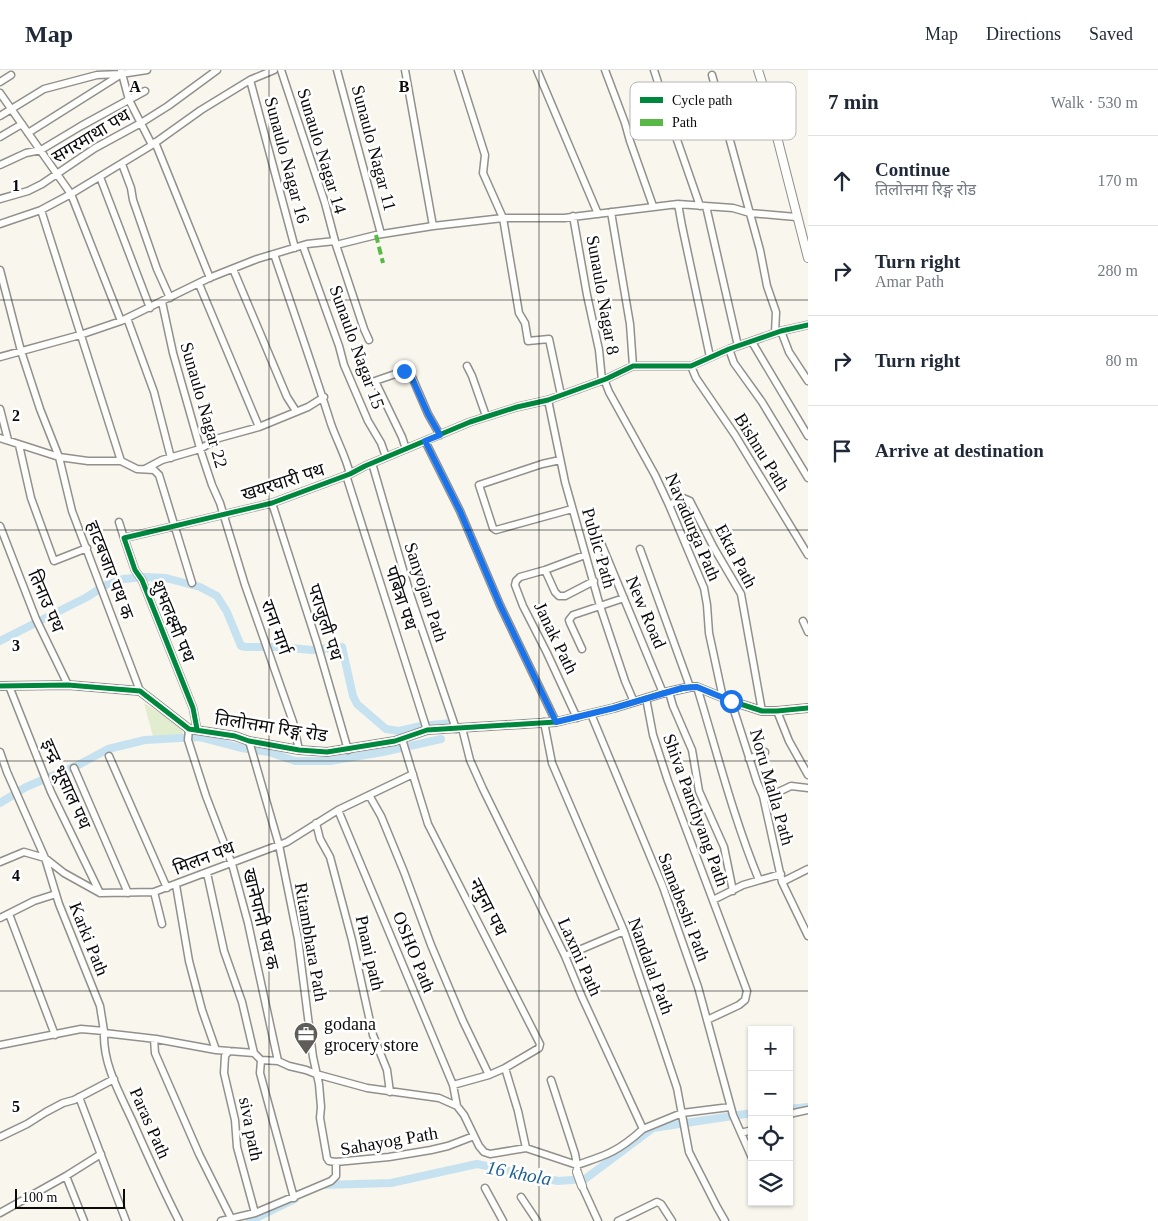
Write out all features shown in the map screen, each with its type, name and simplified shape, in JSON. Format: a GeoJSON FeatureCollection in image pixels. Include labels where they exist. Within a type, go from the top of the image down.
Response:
{"type":"FeatureCollection","features":[{"type":"Feature","properties":{"kind":"street"},"geometry":{"type":"LineString","coordinates":[[0,116],[44,89],[97,75],[147,70]]}},
{"type":"Feature","properties":{"kind":"street","name":"सगरमाथा पथ"},"geometry":{"type":"LineString","coordinates":[[0,199],[28,191],[57,174],[95,148],[141,123],[217,70]]}},
{"type":"Feature","properties":{"kind":"street"},"geometry":{"type":"LineString","coordinates":[[0,224],[41,210],[71,194],[122,164],[201,110],[250,80],[274,70]]}},
{"type":"Feature","properties":{"kind":"street","name":"Sunaulo Nagar 14"},"geometry":{"type":"LineString","coordinates":[[281,70],[325,203],[335,243],[369,340]]}},
{"type":"Feature","properties":{"kind":"street","name":"Sunaulo Nagar 11"},"geometry":{"type":"LineString","coordinates":[[337,70],[381,234]]}},
{"type":"Feature","properties":{"kind":"street"},"geometry":{"type":"LineString","coordinates":[[405,70],[433,226]]}},
{"type":"Feature","properties":{"kind":"street"},"geometry":{"type":"LineString","coordinates":[[458,70],[485,155],[484,173],[503,218],[519,314],[525,323],[528,341],[549,340],[561,395]]}},
{"type":"Feature","properties":{"kind":"street"},"geometry":{"type":"LineString","coordinates":[[537,70],[598,214]]}},
{"type":"Feature","properties":{"kind":"street"},"geometry":{"type":"LineString","coordinates":[[605,70],[653,206]]}},
{"type":"Feature","properties":{"kind":"street"},"geometry":{"type":"LineString","coordinates":[[654,70],[658,82]]}},
{"type":"Feature","properties":{"kind":"street"},"geometry":{"type":"LineString","coordinates":[[758,70],[762,82]]}},
{"type":"Feature","properties":{"kind":"street"},"geometry":{"type":"LineString","coordinates":[[121,72],[129,100],[154,143],[210,278]]}},
{"type":"Feature","properties":{"kind":"street"},"geometry":{"type":"LineString","coordinates":[[28,133],[121,72]]}},
{"type":"Feature","properties":{"kind":"street"},"geometry":{"type":"LineString","coordinates":[[0,82],[11,75]]}},
{"type":"Feature","properties":{"kind":"street"},"geometry":{"type":"LineString","coordinates":[[712,75],[714,82]]}},
{"type":"Feature","properties":{"kind":"street","name":"Sunaulo Nagar 16"},"geometry":{"type":"LineString","coordinates":[[250,80],[295,248]]}},
{"type":"Feature","properties":{"kind":"street"},"geometry":{"type":"LineString","coordinates":[[0,165],[26,153],[41,150],[145,91]]}},
{"type":"Feature","properties":{"kind":"street"},"geometry":{"type":"LineString","coordinates":[[0,93],[71,194],[154,392],[171,458]]}},
{"type":"Feature","properties":{"kind":"street"},"geometry":{"type":"LineString","coordinates":[[0,137],[22,124]]}},
{"type":"Feature","properties":{"kind":"street"},"geometry":{"type":"LineString","coordinates":[[678,140],[703,206],[738,346]]}},
{"type":"Feature","properties":{"kind":"street"},"geometry":{"type":"LineString","coordinates":[[730,140],[750,213],[767,286],[776,312],[778,332],[788,352],[808,381]]}},
{"type":"Feature","properties":{"kind":"street"},"geometry":{"type":"LineString","coordinates":[[777,140],[808,258]]}},
{"type":"Feature","properties":{"kind":"street"},"geometry":{"type":"LineString","coordinates":[[122,164],[157,269],[170,298]]}},
{"type":"Feature","properties":{"kind":"street"},"geometry":{"type":"LineString","coordinates":[[100,177],[150,308]]}},
{"type":"Feature","properties":{"kind":"street"},"geometry":{"type":"LineString","coordinates":[[678,204],[710,356]]}},
{"type":"Feature","properties":{"kind":"street"},"geometry":{"type":"LineString","coordinates":[[0,357],[80,335],[124,320],[210,278],[257,259],[303,246],[335,243],[433,226],[503,218],[574,216],[678,204],[733,208],[750,213],[796,217]]}},
{"type":"Feature","properties":{"kind":"street"},"geometry":{"type":"LineString","coordinates":[[41,210],[121,461]]}},
{"type":"Feature","properties":{"kind":"street"},"geometry":{"type":"LineString","coordinates":[[610,212],[630,324],[633,366],[691,366],[729,349],[778,332],[808,325]]}},
{"type":"Feature","properties":{"kind":"street","name":"Sunaulo Nagar 8"},"geometry":{"type":"LineString","coordinates":[[574,216],[603,380]]}},
{"type":"Feature","properties":{"kind":"street","name":"Sunaulo Nagar 15"},"geometry":{"type":"LineString","coordinates":[[303,246],[344,365],[386,458]]}},
{"type":"Feature","properties":{"kind":"street","name":"पबित्रा पथ"},"geometry":{"type":"LineString","coordinates":[[274,254],[324,397],[335,436],[347,463],[348,475],[427,730]]}},
{"type":"Feature","properties":{"kind":"street"},"geometry":{"type":"LineString","coordinates":[[233,269],[287,396],[296,411]]}},
{"type":"Feature","properties":{"kind":"street","name":"हाटबजार पथ क"},"geometry":{"type":"LineString","coordinates":[[0,270],[20,350],[40,409],[60,456],[72,511],[140,691]]}},
{"type":"Feature","properties":{"kind":"street"},"geometry":{"type":"LineString","coordinates":[[199,284],[260,426]]}},
{"type":"Feature","properties":{"kind":"street","name":"Sunaulo Nagar 22"},"geometry":{"type":"LineString","coordinates":[[162,302],[173,353],[200,449],[224,515]]}},
{"type":"Feature","properties":{"kind":"street"},"geometry":{"type":"LineString","coordinates":[[752,342],[808,436]]}},
{"type":"Feature","properties":{"kind":"street"},"geometry":{"type":"LineString","coordinates":[[729,349],[734,363],[762,402],[808,478]]}},
{"type":"Feature","properties":{"kind":"street"},"geometry":{"type":"LineString","coordinates":[[467,366],[486,416]]}},
{"type":"Feature","properties":{"kind":"street","name":"खयरघारी पथ"},"geometry":{"type":"LineString","coordinates":[[224,515],[272,503],[348,475],[372,463],[486,416],[548,400],[603,380],[633,366]]}},
{"type":"Feature","properties":{"kind":"street","name":"Bishnu Path"},"geometry":{"type":"LineString","coordinates":[[691,366],[696,378],[735,435],[808,555]]}},
{"type":"Feature","properties":{"kind":"street"},"geometry":{"type":"LineString","coordinates":[[406,449],[376,382],[404,371],[408,374],[412,378],[428,414],[440,435]]}},
{"type":"Feature","properties":{"kind":"street","name":"Navadurga Path"},"geometry":{"type":"LineString","coordinates":[[603,380],[669,505],[706,595],[709,633],[727,699]]}},
{"type":"Feature","properties":{"kind":"street"},"geometry":{"type":"LineString","coordinates":[[145,469],[162,460],[200,449],[219,438],[260,426],[308,407],[324,397]]}},
{"type":"Feature","properties":{"kind":"street","name":"Public Path"},"geometry":{"type":"LineString","coordinates":[[548,400],[572,509],[600,606],[625,682],[634,702]]}},
{"type":"Feature","properties":{"kind":"street"},"geometry":{"type":"LineString","coordinates":[[0,409],[8,440]]}},
{"type":"Feature","properties":{"kind":"street"},"geometry":{"type":"LineString","coordinates":[[0,438],[60,456],[88,460],[121,461],[137,469],[154,470],[159,475],[192,583]]}},
{"type":"Feature","properties":{"kind":"street"},"geometry":{"type":"LineString","coordinates":[[425,441],[460,511],[500,605],[556,722]]}},
{"type":"Feature","properties":{"kind":"street"},"geometry":{"type":"LineString","coordinates":[[19,445],[31,498],[54,561],[87,548]]}},
{"type":"Feature","properties":{"kind":"street"},"geometry":{"type":"LineString","coordinates":[[560,460],[479,485],[493,528],[496,530],[572,509]]}},
{"type":"Feature","properties":{"kind":"street","name":"Sanyojan Path"},"geometry":{"type":"LineString","coordinates":[[372,463],[411,597],[459,728]]}},
{"type":"Feature","properties":{"kind":"street","name":"Ekta Path"},"geometry":{"type":"LineString","coordinates":[[669,505],[683,498],[687,498],[690,501],[714,548],[741,594],[762,710]]}},
{"type":"Feature","properties":{"kind":"street","name":"पराजुली पथ"},"geometry":{"type":"LineString","coordinates":[[272,503],[317,643],[348,750]]}},
{"type":"Feature","properties":{"kind":"street"},"geometry":{"type":"LineString","coordinates":[[124,538],[224,515]]}},
{"type":"Feature","properties":{"kind":"street","name":"राना मार्ग"},"geometry":{"type":"LineString","coordinates":[[224,515],[245,585],[293,722],[299,750]]}},
{"type":"Feature","properties":{"kind":"street","name":"शुभलक्ष्मी पथ"},"geometry":{"type":"LineString","coordinates":[[118,522],[135,570],[140,577],[193,708],[197,729]]}},
{"type":"Feature","properties":{"kind":"street","name":"तिनाउ पथ"},"geometry":{"type":"LineString","coordinates":[[0,526],[37,621],[68,685]]}},
{"type":"Feature","properties":{"kind":"street","name":"New Road"},"geometry":{"type":"LineString","coordinates":[[601,542],[692,750],[699,791],[724,847],[733,891]]}},
{"type":"Feature","properties":{"kind":"street"},"geometry":{"type":"LineString","coordinates":[[640,549],[693,687],[746,847],[760,880]]}},
{"type":"Feature","properties":{"kind":"street"},"geometry":{"type":"LineString","coordinates":[[586,555],[546,570],[554,592],[559,596],[565,596],[594,581]]}},
{"type":"Feature","properties":{"kind":"street","name":"Janak Path"},"geometry":{"type":"LineString","coordinates":[[546,570],[520,577],[515,585],[523,606],[577,718]]}},
{"type":"Feature","properties":{"kind":"street"},"geometry":{"type":"LineString","coordinates":[[582,649],[569,620],[573,615],[624,598]]}},
{"type":"Feature","properties":{"kind":"street"},"geometry":{"type":"LineString","coordinates":[[803,621],[808,632]]}},
{"type":"Feature","properties":{"kind":"street"},"geometry":{"type":"LineString","coordinates":[[0,686],[68,685],[140,691]]}},
{"type":"Feature","properties":{"kind":"street","name":"इन्द्र भूसाल पथ"},"geometry":{"type":"LineString","coordinates":[[9,686],[46,778],[100,893]]}},
{"type":"Feature","properties":{"kind":"street"},"geometry":{"type":"LineString","coordinates":[[693,687],[762,710],[777,712],[808,708]]}},
{"type":"Feature","properties":{"kind":"street","name":"तिलोत्तमा रिङ्ग रोड"},"geometry":{"type":"LineString","coordinates":[[140,691],[188,729],[235,736],[249,742],[299,750],[328,752],[402,740],[427,730],[556,722],[577,718],[666,692],[693,687]]}},
{"type":"Feature","properties":{"kind":"street","name":"Shiva Panchyang Path"},"geometry":{"type":"LineString","coordinates":[[646,698],[656,744],[747,991],[745,1000],[739,1006],[707,1020]]}},
{"type":"Feature","properties":{"kind":"street","name":"Noru Malla Path"},"geometry":{"type":"LineString","coordinates":[[727,699],[763,796],[782,882],[808,933]]}},
{"type":"Feature","properties":{"kind":"street"},"geometry":{"type":"LineString","coordinates":[[777,712],[789,741],[808,775]]}},
{"type":"Feature","properties":{"kind":"street","name":"Samabeshi Path"},"geometry":{"type":"LineString","coordinates":[[591,714],[663,887],[698,987],[730,1107],[748,1149]]}},
{"type":"Feature","properties":{"kind":"street","name":"Nandalal Path"},"geometry":{"type":"LineString","coordinates":[[544,722],[552,763],[604,888],[624,930],[677,1088],[689,1152],[725,1221]]}},
{"type":"Feature","properties":{"kind":"street","name":"Laxmi Path"},"geometry":{"type":"LineString","coordinates":[[459,728],[483,789],[565,956],[643,1129]]}},
{"type":"Feature","properties":{"kind":"street","name":"खानेपानी पथ क"},"geometry":{"type":"LineString","coordinates":[[188,729],[188,740],[206,796],[232,864],[248,923],[278,1061]]}},
{"type":"Feature","properties":{"kind":"street","name":"नमुना पथ"},"geometry":{"type":"LineString","coordinates":[[402,740],[428,824],[540,1044],[539,1048],[504,1068]]}},
{"type":"Feature","properties":{"kind":"street","name":"Ritambhara Path"},"geometry":{"type":"LineString","coordinates":[[249,742],[279,845],[298,939],[321,1107],[320,1118],[327,1158],[330,1161],[336,1162]]}},
{"type":"Feature","properties":{"kind":"street","name":"Karki Path"},"geometry":{"type":"LineString","coordinates":[[0,752],[45,858],[56,894],[100,1006],[104,1032]]}},
{"type":"Feature","properties":{"kind":"street"},"geometry":{"type":"LineString","coordinates":[[749,759],[765,752]]}},
{"type":"Feature","properties":{"kind":"street"},"geometry":{"type":"LineString","coordinates":[[108,756],[166,888]]}},
{"type":"Feature","properties":{"kind":"street"},"geometry":{"type":"LineString","coordinates":[[74,768],[128,893]]}},
{"type":"Feature","properties":{"kind":"street","name":"मिलन पथ"},"geometry":{"type":"LineString","coordinates":[[0,862],[24,852],[45,858],[64,873],[100,893],[154,892],[279,845],[304,833],[316,823],[338,810],[413,774]]}},
{"type":"Feature","properties":{"kind":"street"},"geometry":{"type":"LineString","coordinates":[[763,796],[770,796],[791,786],[808,788]]}},
{"type":"Feature","properties":{"kind":"street"},"geometry":{"type":"LineString","coordinates":[[369,795],[404,872],[431,945],[463,1021],[489,1076]]}},
{"type":"Feature","properties":{"kind":"street","name":"OSHO Path"},"geometry":{"type":"LineString","coordinates":[[338,810],[452,1085],[457,1106],[464,1115],[479,1146],[484,1152],[490,1154],[526,1148]]}},
{"type":"Feature","properties":{"kind":"street","name":"Pnani path"},"geometry":{"type":"LineString","coordinates":[[316,823],[320,839],[330,857],[352,940],[373,1035],[387,1070],[390,1092]]}},
{"type":"Feature","properties":{"kind":"street"},"geometry":{"type":"LineString","coordinates":[[782,882],[808,869]]}},
{"type":"Feature","properties":{"kind":"street"},"geometry":{"type":"LineString","coordinates":[[207,872],[224,951],[242,1002],[254,1053],[261,1060],[278,1061],[289,1066],[367,1088],[439,1098],[457,1106]]}},
{"type":"Feature","properties":{"kind":"street"},"geometry":{"type":"LineString","coordinates":[[712,900],[743,885],[781,874]]}},
{"type":"Feature","properties":{"kind":"street"},"geometry":{"type":"LineString","coordinates":[[176,885],[189,961],[202,1010],[216,1050]]}},
{"type":"Feature","properties":{"kind":"street"},"geometry":{"type":"LineString","coordinates":[[154,892],[162,924]]}},
{"type":"Feature","properties":{"kind":"street"},"geometry":{"type":"LineString","coordinates":[[0,918],[34,901],[56,894]]}},
{"type":"Feature","properties":{"kind":"street"},"geometry":{"type":"LineString","coordinates":[[9,914],[55,1035]]}},
{"type":"Feature","properties":{"kind":"street"},"geometry":{"type":"LineString","coordinates":[[565,956],[624,930]]}},
{"type":"Feature","properties":{"kind":"street"},"geometry":{"type":"LineString","coordinates":[[0,1045],[81,1029],[216,1050],[254,1053]]}},
{"type":"Feature","properties":{"kind":"street","name":"Paras Path"},"geometry":{"type":"LineString","coordinates":[[104,1032],[107,1061],[114,1079],[179,1221]]}},
{"type":"Feature","properties":{"kind":"street"},"geometry":{"type":"LineString","coordinates":[[154,1039],[155,1053],[158,1061],[199,1154],[231,1218]]}},
{"type":"Feature","properties":{"kind":"street","name":"siva path"},"geometry":{"type":"LineString","coordinates":[[229,1051],[225,1056],[224,1073],[234,1120],[237,1147],[255,1214]]}},
{"type":"Feature","properties":{"kind":"street"},"geometry":{"type":"LineString","coordinates":[[221,1221],[255,1214],[294,1198],[260,1073],[261,1060]]}},
{"type":"Feature","properties":{"kind":"street"},"geometry":{"type":"LineString","coordinates":[[452,1085],[489,1076],[504,1068],[518,1111],[526,1148],[577,1168],[610,1154],[630,1141],[643,1129],[682,1113],[730,1107]]}},
{"type":"Feature","properties":{"kind":"street"},"geometry":{"type":"LineString","coordinates":[[0,1138],[46,1112],[114,1079]]}},
{"type":"Feature","properties":{"kind":"street"},"geometry":{"type":"LineString","coordinates":[[551,1080],[575,1154],[582,1186],[598,1221]]}},
{"type":"Feature","properties":{"kind":"street"},"geometry":{"type":"LineString","coordinates":[[79,1097],[126,1221]]}},
{"type":"Feature","properties":{"kind":"street"},"geometry":{"type":"LineString","coordinates":[[793,1113],[808,1110]]}},
{"type":"Feature","properties":{"kind":"street"},"geometry":{"type":"LineString","coordinates":[[741,1133],[748,1131]]}},
{"type":"Feature","properties":{"kind":"street","name":"Sahayog Path"},"geometry":{"type":"LineString","coordinates":[[294,1198],[331,1181],[336,1176],[336,1162],[389,1157],[431,1150],[474,1136]]}},
{"type":"Feature","properties":{"kind":"street"},"geometry":{"type":"LineString","coordinates":[[0,1213],[101,1154]]}},
{"type":"Feature","properties":{"kind":"street"},"geometry":{"type":"LineString","coordinates":[[66,1176],[84,1221]]}},
{"type":"Feature","properties":{"kind":"street"},"geometry":{"type":"LineString","coordinates":[[485,1188],[503,1221]]}},
{"type":"Feature","properties":{"kind":"street"},"geometry":{"type":"LineString","coordinates":[[522,1197],[537,1221]]}},
{"type":"Feature","properties":{"kind":"street"},"geometry":{"type":"LineString","coordinates":[[618,1221],[657,1202],[661,1204],[672,1221]]}},
{"type":"Feature","properties":{"kind":"green space"},"geometry":{"type":"Polygon","coordinates":[[[144,703],[184,728],[182,738],[154,740],[144,703]]]}},
{"type":"Feature","properties":{"kind":"waterway"},"geometry":{"type":"LineString","coordinates":[[0,641],[87,597],[106,585],[123,579],[166,578],[200,587],[217,596],[227,612],[241,646],[312,650],[342,647],[353,696],[357,704],[386,729],[399,731],[421,726],[452,723]]}},
{"type":"Feature","properties":{"kind":"waterway"},"geometry":{"type":"LineString","coordinates":[[0,803],[26,787],[80,764],[108,749],[145,740],[199,737],[241,748],[269,752],[295,761],[330,761],[441,739]]}},
{"type":"Feature","properties":{"kind":"waterway","name":"16 khola"},"geometry":{"type":"LineString","coordinates":[[793,1109],[808,1107]]}},
{"type":"Feature","properties":{"kind":"waterway","name":"16 khola"},"geometry":{"type":"LineString","coordinates":[[323,1185],[391,1183],[477,1164],[558,1181],[585,1179],[653,1128],[748,1114]]}},
{"type":"Feature","properties":{"kind":"waterway","name":"16 khola"},"geometry":{"type":"LineString","coordinates":[[250,1221],[295,1199]]}},
{"type":"Feature","properties":{"kind":"marked path"},"geometry":{"type":"LineString","coordinates":[[376,235],[383,263]]}},
{"type":"Feature","properties":{"kind":"cycle path"},"geometry":{"type":"LineString","coordinates":[[197,729],[193,708],[142,580],[135,570],[124,538],[272,503],[350,474],[470,422],[517,407],[548,400],[606,379],[633,366],[691,366],[729,349],[781,331],[808,325]]}},
{"type":"Feature","properties":{"kind":"cycle path"},"geometry":{"type":"LineString","coordinates":[[0,686],[68,685],[140,691],[189,729],[235,736],[249,741],[299,750],[327,752],[395,741],[427,730],[556,722],[690,687],[697,687],[762,711],[808,708]]}},
{"type":"Feature","properties":{"kind":"place","name":"godana grocery store"},"geometry":{"type":"Point","coordinates":[306,1055]}},
{"type":"Feature","properties":{"kind":"route"},"geometry":{"type":"LineString","coordinates":[[404,371],[412,378],[428,414],[440,435],[425,441],[460,511],[500,605],[556,722],[690,687],[697,687],[731,701]]}}]}
